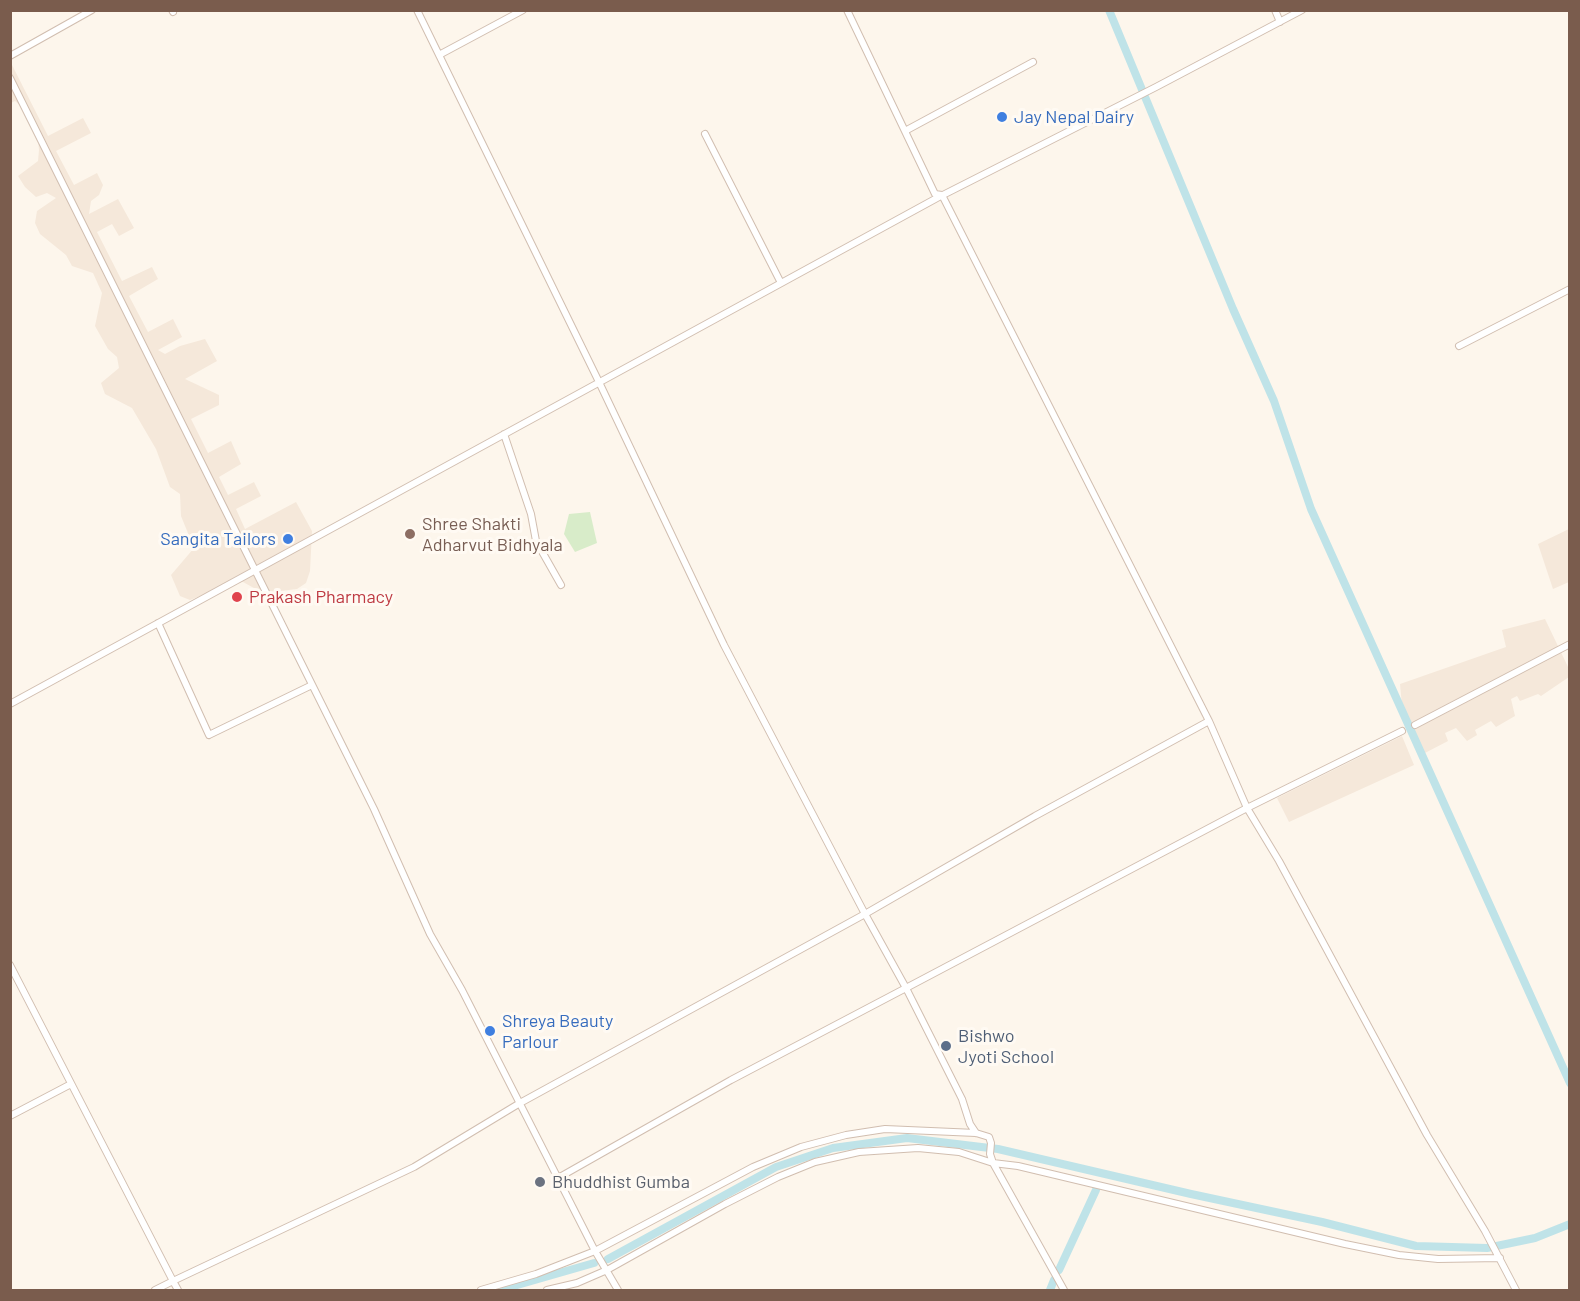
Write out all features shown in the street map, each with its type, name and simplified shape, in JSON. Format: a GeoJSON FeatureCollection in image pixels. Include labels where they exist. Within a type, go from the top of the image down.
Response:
{"type":"FeatureCollection","features":[{"type":"Feature","properties":{"kind":"street"},"geometry":{"type":"LineString","coordinates":[[10,56],[92,10]]}},
{"type":"Feature","properties":{"kind":"street"},"geometry":{"type":"LineString","coordinates":[[439,55],[523,10]]}},
{"type":"Feature","properties":{"kind":"street"},"geometry":{"type":"LineString","coordinates":[[847,10],[935,194],[942,195]]}},
{"type":"Feature","properties":{"kind":"street"},"geometry":{"type":"LineString","coordinates":[[1275,10],[1280,22]]}},
{"type":"Feature","properties":{"kind":"street"},"geometry":{"type":"LineString","coordinates":[[10,704],[942,195],[1302,10]]}},
{"type":"Feature","properties":{"kind":"street"},"geometry":{"type":"LineString","coordinates":[[420,12],[724,645],[865,914],[906,987],[962,1099],[970,1124],[976,1133]]}},
{"type":"Feature","properties":{"kind":"street"},"geometry":{"type":"LineString","coordinates":[[904,131],[1033,62]]}},
{"type":"Feature","properties":{"kind":"street"},"geometry":{"type":"LineString","coordinates":[[10,78],[374,810],[397,866],[430,934],[462,990],[595,1251],[618,1290]]}},
{"type":"Feature","properties":{"kind":"street"},"geometry":{"type":"LineString","coordinates":[[705,134],[781,283]]}},
{"type":"Feature","properties":{"kind":"street"},"geometry":{"type":"LineString","coordinates":[[942,195],[1209,721],[1247,808],[1279,861],[1427,1135],[1491,1241],[1516,1290]]}},
{"type":"Feature","properties":{"kind":"street"},"geometry":{"type":"LineString","coordinates":[[1459,346],[1569,289]]}},
{"type":"Feature","properties":{"kind":"street"},"geometry":{"type":"LineString","coordinates":[[504,435],[531,514],[536,541],[561,585]]}},
{"type":"Feature","properties":{"kind":"street"},"geometry":{"type":"LineString","coordinates":[[158,623],[209,735],[312,685]]}},
{"type":"Feature","properties":{"kind":"street"},"geometry":{"type":"LineString","coordinates":[[1415,725],[1569,644]]}},
{"type":"Feature","properties":{"kind":"street"},"geometry":{"type":"LineString","coordinates":[[155,1290],[414,1167],[520,1103],[865,914],[1035,816],[1209,721]]}},
{"type":"Feature","properties":{"kind":"street"},"geometry":{"type":"LineString","coordinates":[[558,1178],[731,1080],[906,987],[1247,808],[1402,730]]}},
{"type":"Feature","properties":{"kind":"street"},"geometry":{"type":"LineString","coordinates":[[10,964],[178,1290]]}},
{"type":"Feature","properties":{"kind":"street"},"geometry":{"type":"LineString","coordinates":[[10,1116],[71,1084]]}},
{"type":"Feature","properties":{"kind":"street"},"geometry":{"type":"LineString","coordinates":[[481,1290],[536,1274],[595,1251],[753,1167],[801,1148],[846,1135],[885,1129],[976,1133],[989,1137],[993,1163],[1064,1290]]}},
{"type":"Feature","properties":{"kind":"street"},"geometry":{"type":"LineString","coordinates":[[547,1290],[577,1283],[607,1270],[777,1177],[815,1162],[859,1152],[918,1148],[959,1152],[993,1163],[1029,1169],[1399,1255],[1438,1259],[1498,1255]]}},
{"type":"Feature","properties":{"kind":"shaded area"},"geometry":{"type":"Polygon","coordinates":[[[10,61],[48,136],[83,118],[91,133],[56,151],[74,185],[97,173],[103,185],[99,195],[91,201],[89,214],[118,199],[134,228],[119,236],[112,224],[97,232],[122,281],[152,267],[158,279],[129,296],[148,332],[173,319],[182,337],[158,350],[165,354],[180,346],[205,339],[217,361],[185,379],[219,395],[219,405],[191,419],[208,453],[231,441],[241,464],[219,477],[228,495],[254,482],[261,496],[236,509],[245,529],[296,502],[312,531],[310,571],[306,583],[297,589],[263,593],[243,582],[232,583],[190,600],[180,596],[171,575],[194,548],[181,516],[180,494],[170,487],[156,449],[132,408],[105,394],[101,383],[119,368],[117,357],[108,349],[95,326],[102,293],[93,273],[72,266],[66,255],[40,234],[35,223],[37,211],[56,198],[47,193],[36,197],[25,187],[18,176],[38,161],[39,150],[38,138],[23,108],[15,101],[11,103],[10,61]]]}},
{"type":"Feature","properties":{"kind":"shaded area"},"geometry":{"type":"Polygon","coordinates":[[[1569,529],[1569,582],[1553,589],[1538,544],[1569,529]]]}},
{"type":"Feature","properties":{"kind":"shaded area"},"geometry":{"type":"Polygon","coordinates":[[[1545,619],[1569,669],[1569,677],[1541,696],[1538,694],[1520,701],[1517,696],[1511,699],[1515,716],[1496,727],[1491,721],[1475,730],[1477,735],[1467,741],[1456,728],[1445,733],[1448,741],[1423,754],[1402,706],[1400,684],[1506,647],[1502,630],[1545,619]]]}},
{"type":"Feature","properties":{"kind":"shaded area"},"geometry":{"type":"Polygon","coordinates":[[[1402,736],[1414,765],[1289,822],[1277,798],[1402,736]]]}},
{"type":"Feature","properties":{"kind":"green space"},"geometry":{"type":"Polygon","coordinates":[[[590,512],[597,543],[575,552],[564,534],[569,514],[590,512]]]}},
{"type":"Feature","properties":{"kind":"waterway"},"geometry":{"type":"LineString","coordinates":[[1109,10],[1233,309],[1274,401],[1311,509],[1570,1083]]}},
{"type":"Feature","properties":{"kind":"waterway"},"geometry":{"type":"LineString","coordinates":[[608,1259],[776,1167],[833,1148],[907,1138],[998,1149],[1322,1222],[1416,1246],[1487,1248],[1535,1238],[1570,1224]]}},
{"type":"Feature","properties":{"kind":"waterway"},"geometry":{"type":"LineString","coordinates":[[1059,1270],[1096,1190]]}},
{"type":"Feature","properties":{"kind":"waterway"},"geometry":{"type":"LineString","coordinates":[[500,1290],[594,1263]]}},
{"type":"Feature","properties":{"kind":"waterway"},"geometry":{"type":"LineString","coordinates":[[1050,1290],[1054,1280]]}},
{"type":"Feature","properties":{"kind":"place","name":"Jay Nepal Dairy"},"geometry":{"type":"Point","coordinates":[1002,117]}},
{"type":"Feature","properties":{"kind":"place","name":"Shree Shakti Adharvut Bidhyala"},"geometry":{"type":"Point","coordinates":[410,534]}},
{"type":"Feature","properties":{"kind":"place","name":"Sangita Tailors"},"geometry":{"type":"Point","coordinates":[288,539]}},
{"type":"Feature","properties":{"kind":"place","name":"Prakash Pharmacy"},"geometry":{"type":"Point","coordinates":[237,597]}},
{"type":"Feature","properties":{"kind":"place","name":"Shreya Beauty Parlour"},"geometry":{"type":"Point","coordinates":[490,1031]}},
{"type":"Feature","properties":{"kind":"place","name":"Bishwo Jyoti School"},"geometry":{"type":"Point","coordinates":[946,1046]}},
{"type":"Feature","properties":{"kind":"place","name":"Bhuddhist Gumba"},"geometry":{"type":"Point","coordinates":[540,1182]}}]}
